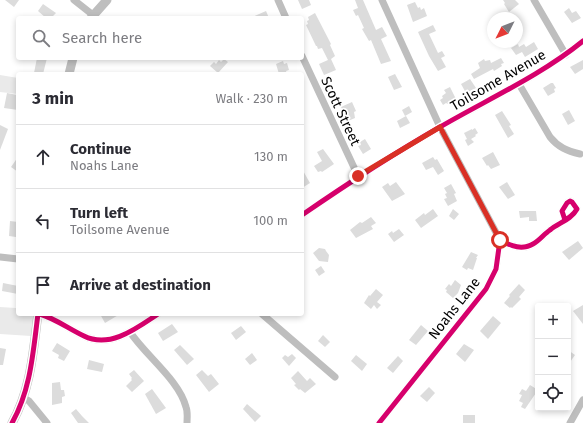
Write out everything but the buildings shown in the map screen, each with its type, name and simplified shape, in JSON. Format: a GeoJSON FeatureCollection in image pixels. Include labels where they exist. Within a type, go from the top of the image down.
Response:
{"type":"FeatureCollection","features":[{"type":"Feature","properties":{"kind":"street"},"geometry":{"type":"LineString","coordinates":[[74,0],[92,16],[107,0]]}},
{"type":"Feature","properties":{"kind":"street"},"geometry":{"type":"LineString","coordinates":[[278,0],[285,16]]}},
{"type":"Feature","properties":{"kind":"street"},"geometry":{"type":"LineString","coordinates":[[382,0],[440,127],[500,240],[514,246],[524,247],[534,244],[550,230],[565,220]]}},
{"type":"Feature","properties":{"kind":"street"},"geometry":{"type":"LineString","coordinates":[[534,0],[566,55]]}},
{"type":"Feature","properties":{"kind":"street","name":"Toilsome Avenue"},"geometry":{"type":"LineString","coordinates":[[304,214],[358,176],[440,127],[519,84],[566,55],[583,41]]}},
{"type":"Feature","properties":{"kind":"street"},"geometry":{"type":"LineString","coordinates":[[70,72],[72,60]]}},
{"type":"Feature","properties":{"kind":"street","name":"Scott Street"},"geometry":{"type":"LineString","coordinates":[[304,60],[358,176]]}},
{"type":"Feature","properties":{"kind":"street"},"geometry":{"type":"LineString","coordinates":[[519,84],[556,145],[571,152],[580,154]]}},
{"type":"Feature","properties":{"kind":"street","name":"Noahs Lane"},"geometry":{"type":"LineString","coordinates":[[379,423],[486,289],[496,269],[500,240]]}},
{"type":"Feature","properties":{"kind":"street"},"geometry":{"type":"LineString","coordinates":[[0,257],[16,259]]}},
{"type":"Feature","properties":{"kind":"street"},"geometry":{"type":"LineString","coordinates":[[12,423],[24,398],[30,372],[39,316]]}},
{"type":"Feature","properties":{"kind":"street"},"geometry":{"type":"LineString","coordinates":[[48,316],[90,339],[120,337],[155,316]]}},
{"type":"Feature","properties":{"kind":"street"},"geometry":{"type":"LineString","coordinates":[[264,316],[335,377]]}},
{"type":"Feature","properties":{"kind":"street"},"geometry":{"type":"LineString","coordinates":[[130,332],[138,344],[175,385],[181,394],[187,409],[187,423]]}},
{"type":"Feature","properties":{"kind":"street"},"geometry":{"type":"LineString","coordinates":[[24,398],[29,401],[47,423]]}},
{"type":"Feature","properties":{"kind":"street"},"geometry":{"type":"LineString","coordinates":[[570,423],[583,400]]}},
{"type":"Feature","properties":{"kind":"shaded area"},"geometry":{"type":"Polygon","coordinates":[[[0,75],[16,78],[16,94],[0,92],[0,75]]]}},
{"type":"Feature","properties":{"kind":"shaded area"},"geometry":{"type":"Polygon","coordinates":[[[0,307],[16,308],[16,316],[37,316],[31,336],[0,334],[0,307]]]}},
{"type":"Feature","properties":{"kind":"cycle path"},"geometry":{"type":"LineString","coordinates":[[304,214],[353,181],[440,127],[532,76],[583,41]]}},
{"type":"Feature","properties":{"kind":"cycle path"},"geometry":{"type":"LineString","coordinates":[[379,423],[486,289],[496,269],[500,240],[518,247],[525,247],[533,244],[546,233],[568,219],[574,213],[577,209],[570,201],[562,211],[565,220]]}},
{"type":"Feature","properties":{"kind":"cycle path"},"geometry":{"type":"LineString","coordinates":[[12,423],[27,384],[33,356],[38,316]]}},
{"type":"Feature","properties":{"kind":"cycle path"},"geometry":{"type":"LineString","coordinates":[[45,316],[84,336],[104,340],[132,331],[155,316]]}},
{"type":"Feature","properties":{"kind":"route"},"geometry":{"type":"LineString","coordinates":[[358,176],[440,127],[500,240]]}}]}
